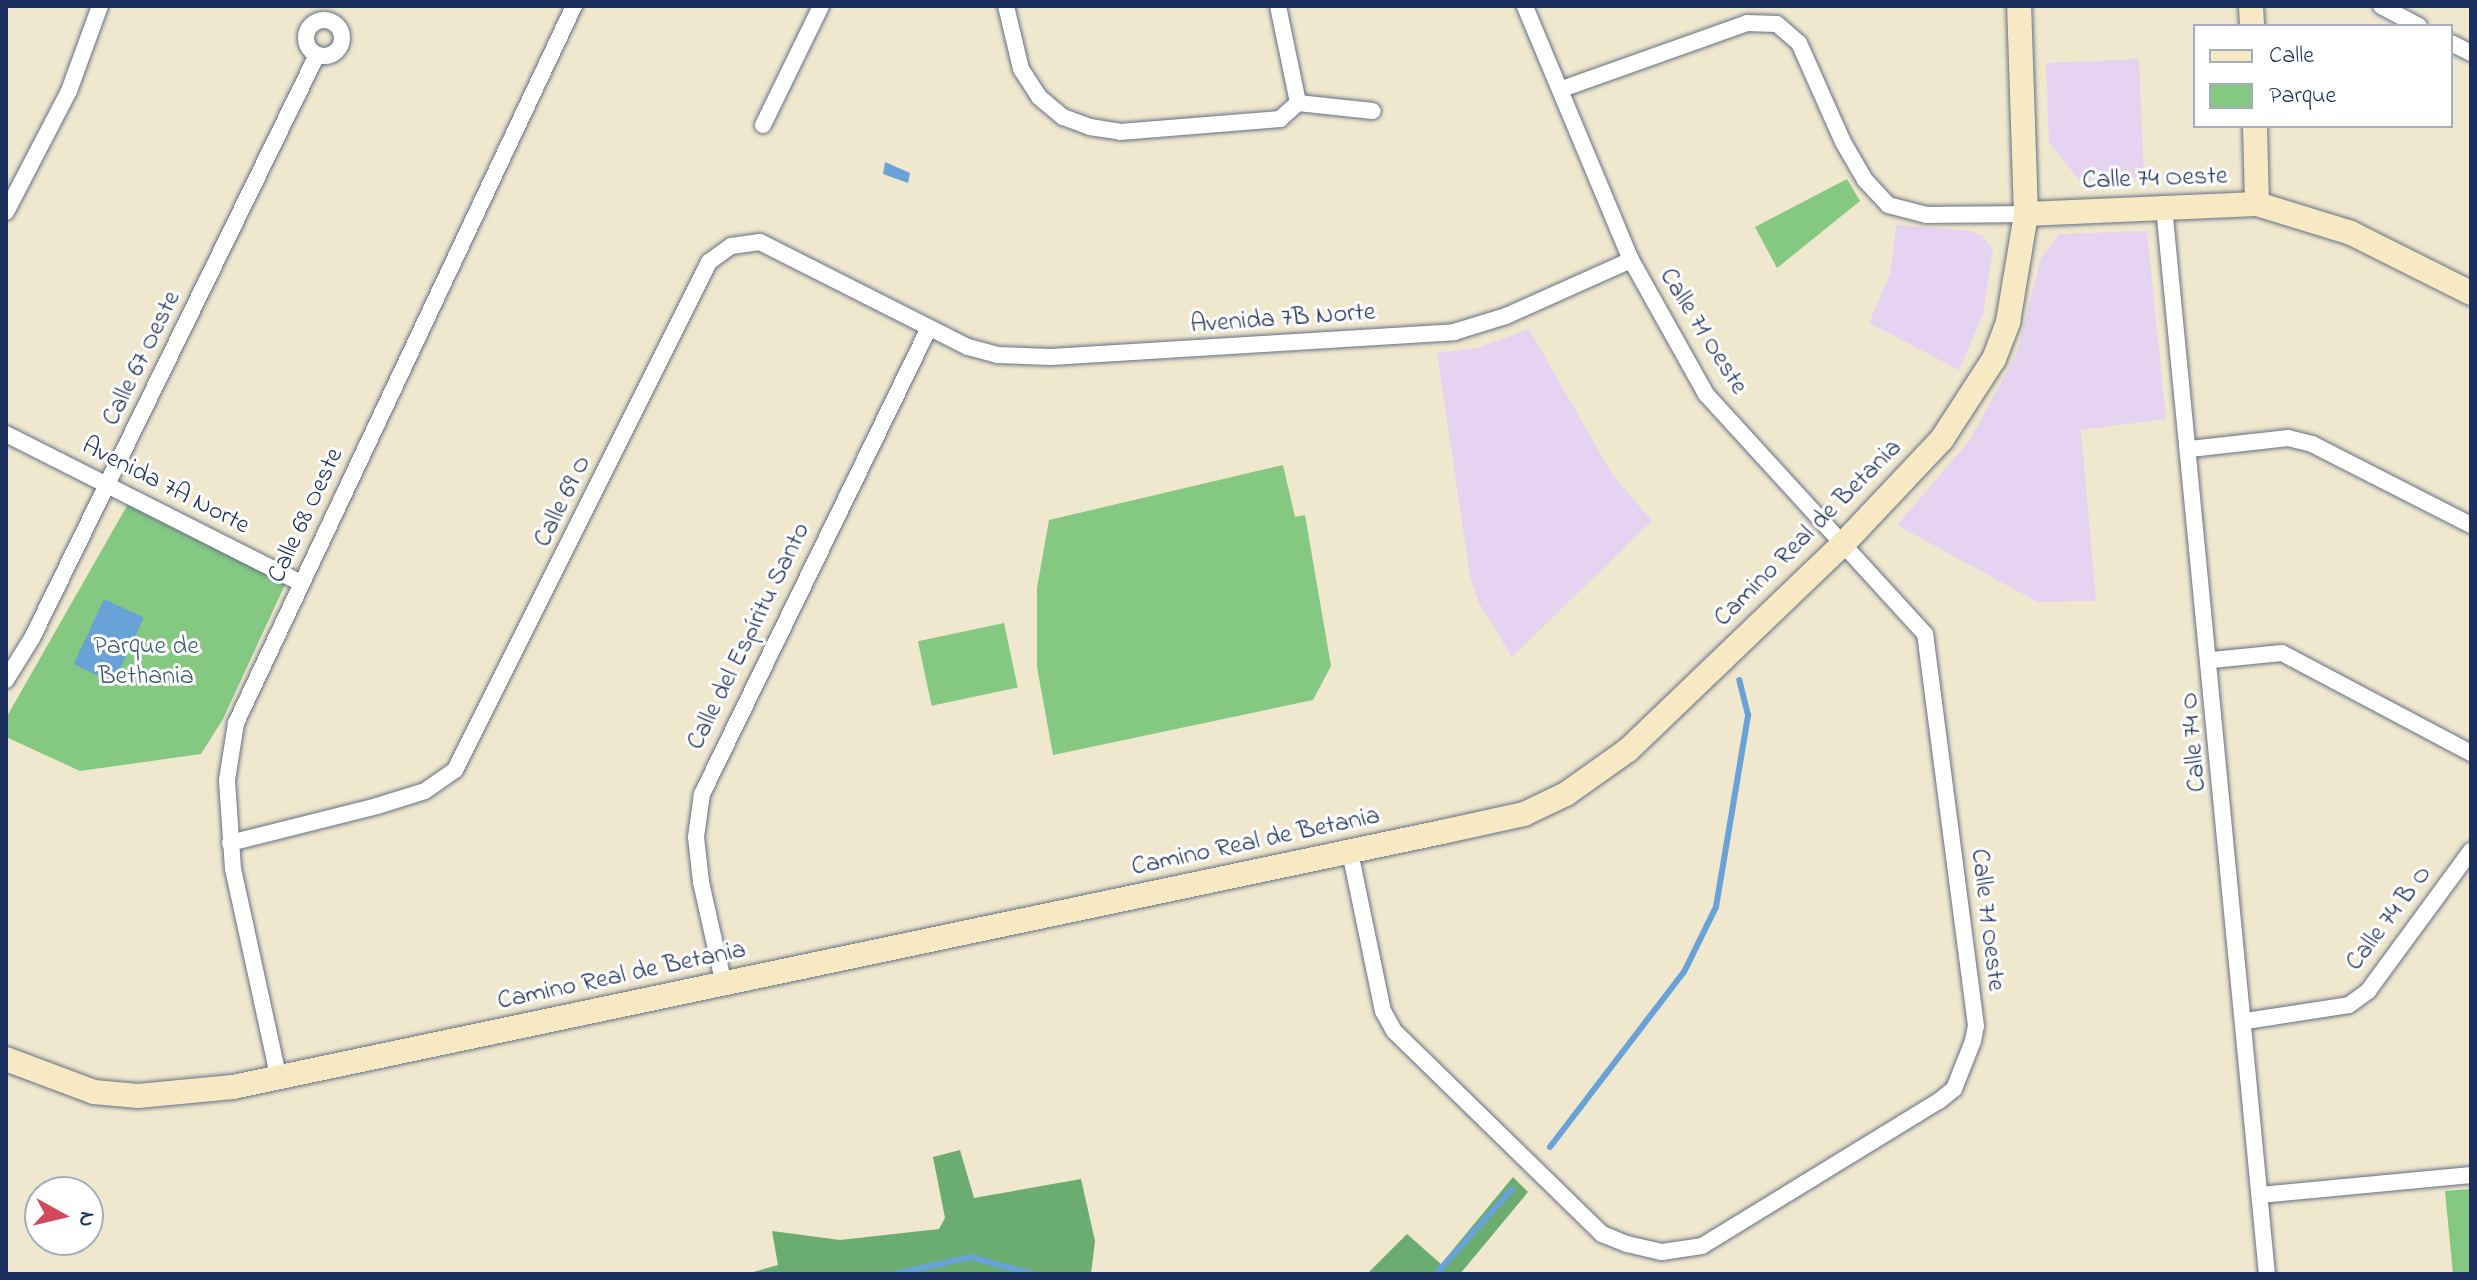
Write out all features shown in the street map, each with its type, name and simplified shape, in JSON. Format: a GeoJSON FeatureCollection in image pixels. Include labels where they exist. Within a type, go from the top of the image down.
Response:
{"type":"FeatureCollection","features":[{"type":"Feature","properties":{"kind":"street"},"geometry":{"type":"LineString","coordinates":[[6,212],[69,91],[100,6]]}},
{"type":"Feature","properties":{"kind":"street","name":"Calle 68 Oeste"},"geometry":{"type":"LineString","coordinates":[[278,1075],[230,843],[227,780],[232,740],[301,583],[574,6]]}},
{"type":"Feature","properties":{"kind":"street"},"geometry":{"type":"LineString","coordinates":[[763,125],[821,6]]}},
{"type":"Feature","properties":{"kind":"street"},"geometry":{"type":"LineString","coordinates":[[1006,6],[1021,69],[1039,97],[1063,117],[1090,127],[1120,132],[1280,119],[1298,103],[1373,111]]}},
{"type":"Feature","properties":{"kind":"street"},"geometry":{"type":"LineString","coordinates":[[1278,6],[1298,79],[1298,103]]}},
{"type":"Feature","properties":{"kind":"street","name":"Calle 71 Oeste"},"geometry":{"type":"LineString","coordinates":[[1350,852],[1383,1011],[1394,1031],[1602,1234],[1662,1252],[1702,1246],[1939,1101],[1954,1089],[1976,1026],[1925,634],[1845,542],[1706,394],[1631,260],[1525,6]]}},
{"type":"Feature","properties":{"kind":"street","name":"Camino Real de Betania"},"geometry":{"type":"LineString","coordinates":[[6,1059],[94,1092],[138,1096],[233,1087],[278,1075],[724,985],[1524,814],[1598,776],[1845,542],[1942,439],[1994,359],[2008,322],[2026,214],[2019,6]]}},
{"type":"Feature","properties":{"kind":"street"},"geometry":{"type":"LineString","coordinates":[[2381,6],[2415,24]]}},
{"type":"Feature","properties":{"kind":"street"},"geometry":{"type":"LineString","coordinates":[[1562,89],[1747,23],[1777,24],[1799,43],[1843,142],[1865,180],[1888,205],[1927,215],[2026,214]]}},
{"type":"Feature","properties":{"kind":"street"},"geometry":{"type":"LineString","coordinates":[[2453,44],[2471,53]]}},
{"type":"Feature","properties":{"kind":"street","name":"Calle 67 Oeste"},"geometry":{"type":"LineString","coordinates":[[6,680],[108,485],[317,55]]}},
{"type":"Feature","properties":{"kind":"street","name":"Calle 74 Oeste"},"geometry":{"type":"LineString","coordinates":[[2026,214],[2257,204],[2255,128]]}},
{"type":"Feature","properties":{"kind":"street"},"geometry":{"type":"LineString","coordinates":[[2257,204],[2351,233],[2471,293]]}},
{"type":"Feature","properties":{"kind":"street","name":"Calle 74 O"},"geometry":{"type":"LineString","coordinates":[[2164,207],[2212,660],[2267,1274]]}},
{"type":"Feature","properties":{"kind":"street","name":"Calle 69 O"},"geometry":{"type":"LineString","coordinates":[[230,843],[425,791],[455,770],[709,262],[720,251],[760,242],[929,328]]}},
{"type":"Feature","properties":{"kind":"street","name":"Avenida 7B Norte"},"geometry":{"type":"LineString","coordinates":[[929,328],[997,355],[1051,357],[1454,332],[1506,316],[1631,260]]}},
{"type":"Feature","properties":{"kind":"street","name":"Calle del Espíritu Santo"},"geometry":{"type":"LineString","coordinates":[[724,985],[701,882],[696,837],[702,794],[929,328]]}},
{"type":"Feature","properties":{"kind":"street","name":"Avenida 7A Norte"},"geometry":{"type":"LineString","coordinates":[[6,434],[301,583]]}},
{"type":"Feature","properties":{"kind":"street"},"geometry":{"type":"LineString","coordinates":[[2190,449],[2288,438],[2300,441],[2471,525]]}},
{"type":"Feature","properties":{"kind":"street"},"geometry":{"type":"LineString","coordinates":[[2212,660],[2282,653],[2471,753]]}},
{"type":"Feature","properties":{"kind":"street","name":"Calle 74 B O"},"geometry":{"type":"LineString","coordinates":[[2246,1021],[2349,1005],[2368,991],[2471,851]]}},
{"type":"Feature","properties":{"kind":"street"},"geometry":{"type":"LineString","coordinates":[[2260,1195],[2471,1175]]}},
{"type":"Feature","properties":{"kind":"shaded area"},"geometry":{"type":"Polygon","coordinates":[[[2139,59],[2144,177],[2079,180],[2049,142],[2046,63],[2139,59]]]}},
{"type":"Feature","properties":{"kind":"shaded area"},"geometry":{"type":"Polygon","coordinates":[[[1896,225],[1971,231],[1983,236],[1993,249],[1983,314],[1959,370],[1869,323],[1890,274],[1896,225]]]}},
{"type":"Feature","properties":{"kind":"shaded area"},"geometry":{"type":"Polygon","coordinates":[[[2147,231],[2166,419],[2081,430],[2096,601],[2037,602],[1897,525],[1970,440],[2017,353],[2041,258],[2059,234],[2147,231]]]}},
{"type":"Feature","properties":{"kind":"shaded area"},"geometry":{"type":"Polygon","coordinates":[[[1529,329],[1612,474],[1652,521],[1512,657],[1479,603],[1470,576],[1437,353],[1477,348],[1529,329]]]}},
{"type":"Feature","properties":{"kind":"green space"},"geometry":{"type":"Polygon","coordinates":[[[1847,179],[1860,201],[1777,268],[1755,227],[1847,179]]]}},
{"type":"Feature","properties":{"kind":"green space"},"geometry":{"type":"Polygon","coordinates":[[[1283,465],[1295,517],[1305,515],[1331,666],[1313,700],[1053,755],[1037,667],[1037,588],[1049,520],[1283,465]]]}},
{"type":"Feature","properties":{"kind":"green space","name":"Parque de Bethania"},"geometry":{"type":"Polygon","coordinates":[[[132,497],[289,576],[223,719],[201,754],[80,771],[6,737],[6,718],[132,497]]]}},
{"type":"Feature","properties":{"kind":"green space"},"geometry":{"type":"Polygon","coordinates":[[[1004,623],[1018,688],[932,706],[918,641],[1004,623]]]}},
{"type":"Feature","properties":{"kind":"green space"},"geometry":{"type":"Polygon","coordinates":[[[960,1150],[974,1198],[1081,1179],[1095,1241],[1091,1274],[746,1274],[778,1265],[772,1231],[840,1240],[939,1229],[945,1218],[933,1157],[960,1150]]]}},
{"type":"Feature","properties":{"kind":"green space"},"geometry":{"type":"Polygon","coordinates":[[[1513,1177],[1528,1192],[1460,1274],[1367,1274],[1407,1234],[1441,1264],[1513,1177]]]}},
{"type":"Feature","properties":{"kind":"green space"},"geometry":{"type":"Polygon","coordinates":[[[2471,1189],[2471,1274],[2453,1274],[2445,1191],[2471,1189]]]}},
{"type":"Feature","properties":{"kind":"water"},"geometry":{"type":"Polygon","coordinates":[[[885,162],[910,173],[908,183],[883,174],[885,162]]]}},
{"type":"Feature","properties":{"kind":"water"},"geometry":{"type":"Polygon","coordinates":[[[104,599],[144,618],[113,683],[74,664],[104,599]]]}},
{"type":"Feature","properties":{"kind":"waterway"},"geometry":{"type":"LineString","coordinates":[[1550,1147],[1684,972],[1716,907],[1748,715],[1739,680]]}},
{"type":"Feature","properties":{"kind":"waterway"},"geometry":{"type":"LineString","coordinates":[[1436,1274],[1512,1189]]}},
{"type":"Feature","properties":{"kind":"waterway"},"geometry":{"type":"LineString","coordinates":[[894,1274],[971,1257],[1032,1274]]}}]}
